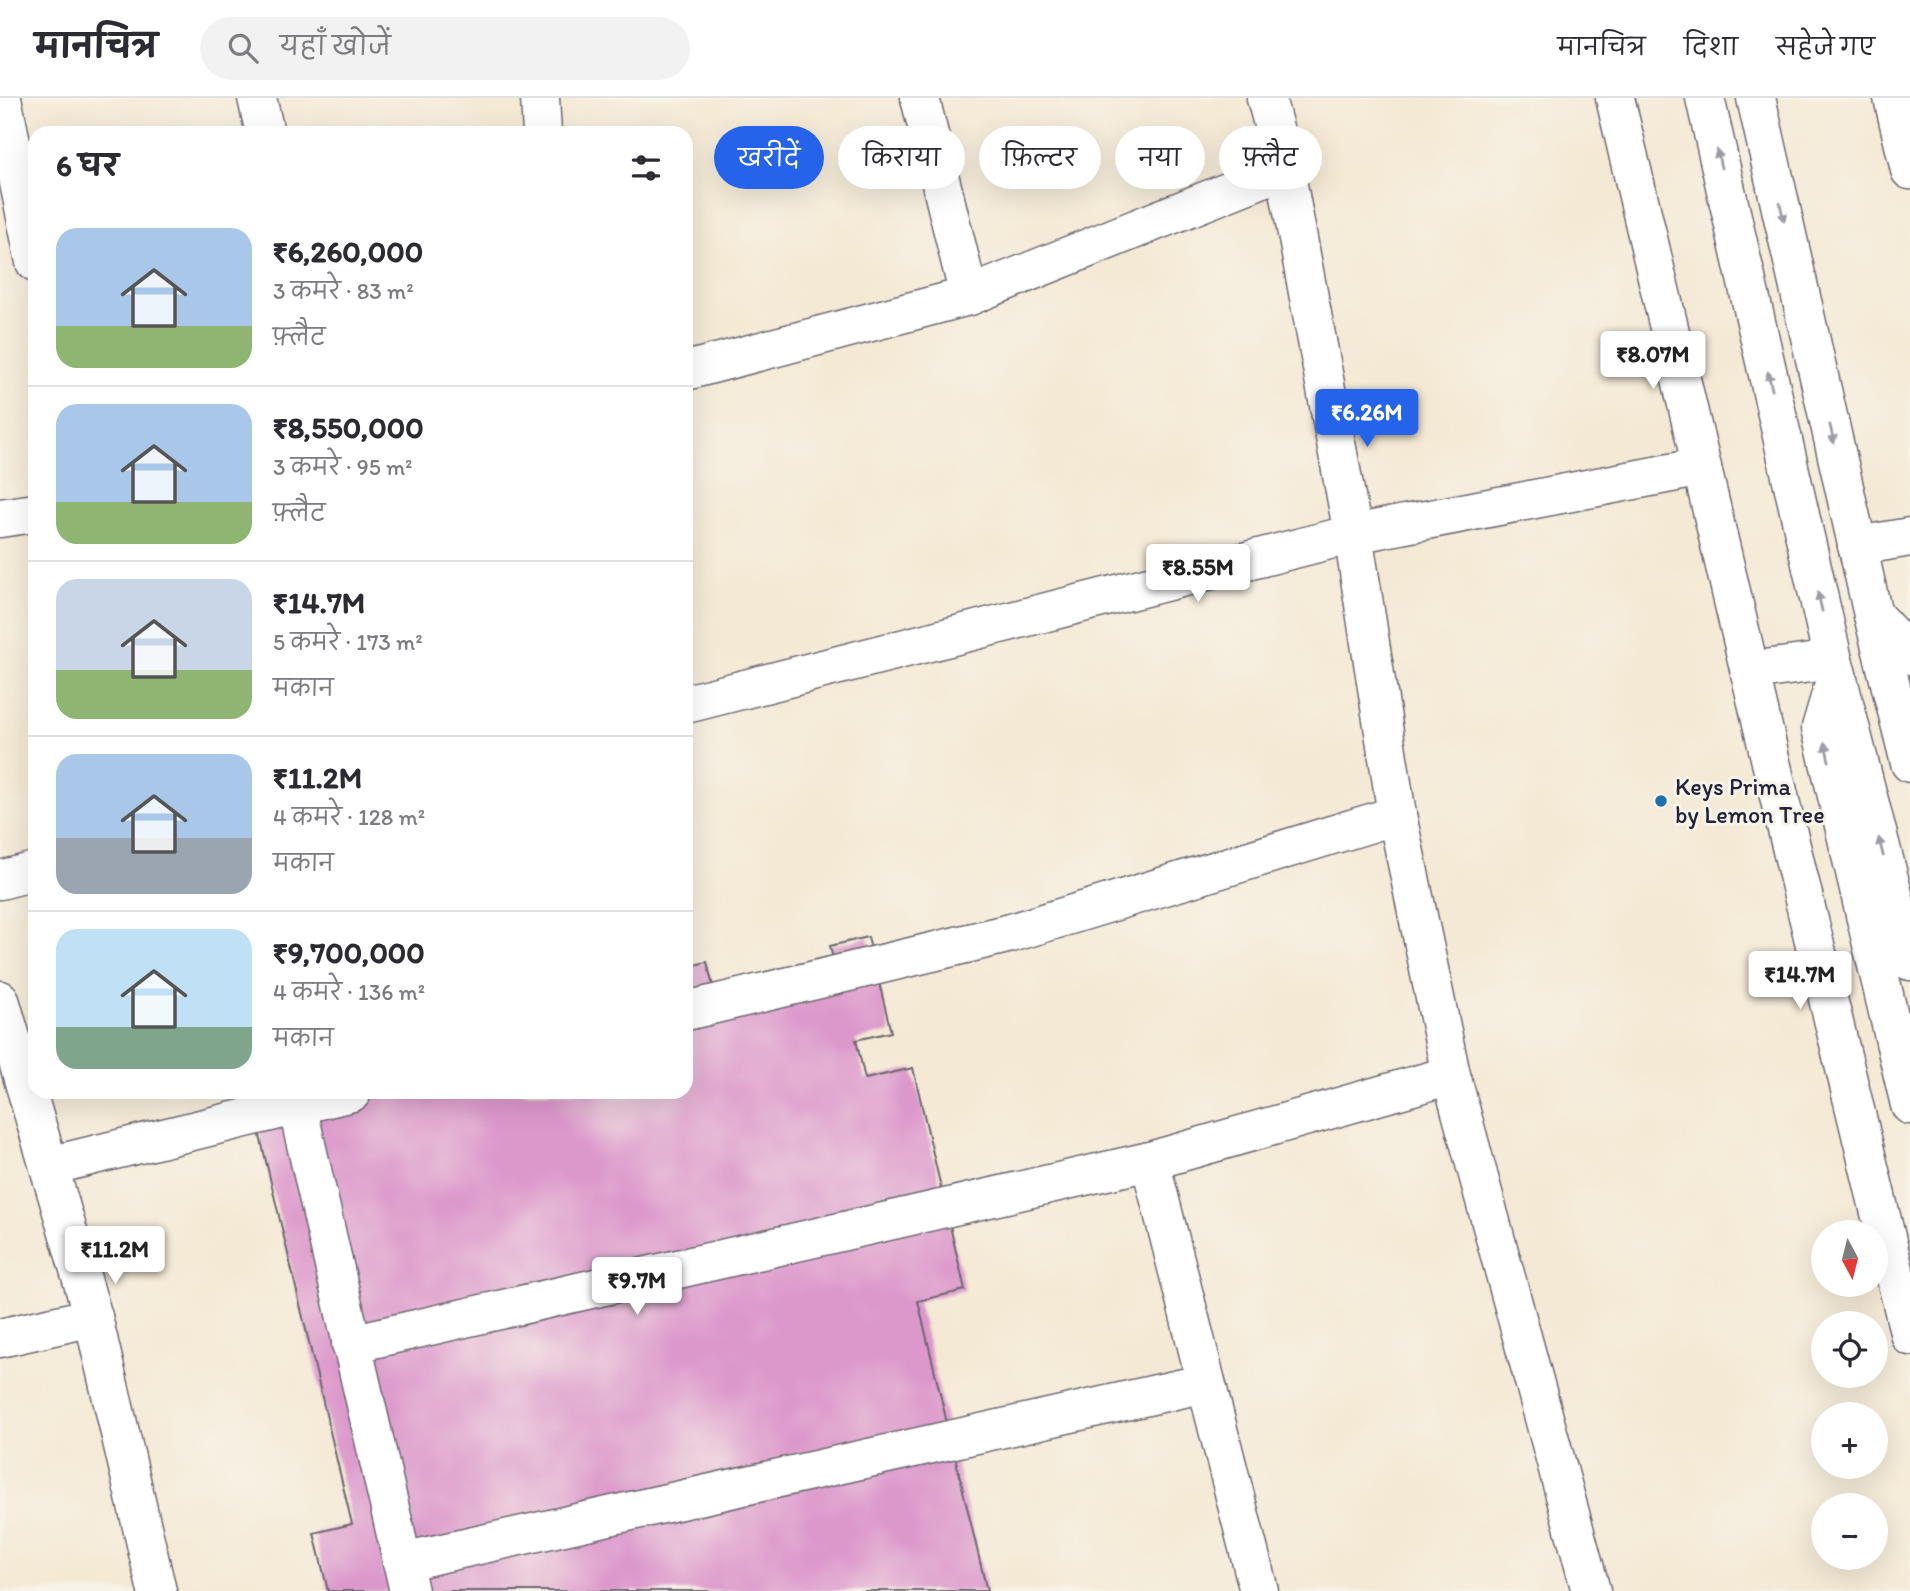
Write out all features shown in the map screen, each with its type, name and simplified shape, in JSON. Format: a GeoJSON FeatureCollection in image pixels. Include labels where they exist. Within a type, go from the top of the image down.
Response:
{"type":"FeatureCollection","features":[{"type":"Feature","properties":{"kind":"street"},"geometry":{"type":"LineString","coordinates":[[2,98],[28,227]]}},
{"type":"Feature","properties":{"kind":"street"},"geometry":{"type":"LineString","coordinates":[[257,98],[263,126]]}},
{"type":"Feature","properties":{"kind":"street"},"geometry":{"type":"LineString","coordinates":[[540,98],[542,126]]}},
{"type":"Feature","properties":{"kind":"street"},"geometry":{"type":"LineString","coordinates":[[920,98],[969,296]]}},
{"type":"Feature","properties":{"kind":"street"},"geometry":{"type":"LineString","coordinates":[[1266,98],[1273,126]]}},
{"type":"Feature","properties":{"kind":"street"},"geometry":{"type":"LineString","coordinates":[[1615,98],[1749,671],[1910,1336]]}},
{"type":"Feature","properties":{"kind":"street"},"geometry":{"type":"LineString","coordinates":[[1705,98],[1835,667],[1910,961]]}},
{"type":"Feature","properties":{"kind":"street"},"geometry":{"type":"LineString","coordinates":[[1756,98],[1857,546],[1910,763]]}},
{"type":"Feature","properties":{"kind":"street"},"geometry":{"type":"LineString","coordinates":[[1893,98],[1910,170]]}},
{"type":"Feature","properties":{"kind":"street"},"geometry":{"type":"LineString","coordinates":[[693,369],[969,296],[1235,189]]}},
{"type":"Feature","properties":{"kind":"street"},"geometry":{"type":"LineString","coordinates":[[1289,189],[1353,534],[1397,814],[1451,1075],[1591,1591]]}},
{"type":"Feature","properties":{"kind":"street"},"geometry":{"type":"LineString","coordinates":[[693,703],[1353,534],[1702,467]]}},
{"type":"Feature","properties":{"kind":"street"},"geometry":{"type":"LineString","coordinates":[[0,517],[28,514]]}},
{"type":"Feature","properties":{"kind":"street"},"geometry":{"type":"LineString","coordinates":[[1857,546],[1910,537]]}},
{"type":"Feature","properties":{"kind":"street"},"geometry":{"type":"LineString","coordinates":[[1873,615],[1910,655]]}},
{"type":"Feature","properties":{"kind":"street"},"geometry":{"type":"LineString","coordinates":[[1749,671],[1835,667]]}},
{"type":"Feature","properties":{"kind":"street"},"geometry":{"type":"LineString","coordinates":[[1835,667],[1821,728],[1910,1105]]}},
{"type":"Feature","properties":{"kind":"street"},"geometry":{"type":"LineString","coordinates":[[693,1010],[1011,933],[1397,814]]}},
{"type":"Feature","properties":{"kind":"street"},"geometry":{"type":"LineString","coordinates":[[0,880],[28,873]]}},
{"type":"Feature","properties":{"kind":"street"},"geometry":{"type":"LineString","coordinates":[[0,1000],[28,1095]]}},
{"type":"Feature","properties":{"kind":"street"},"geometry":{"type":"LineString","coordinates":[[351,1344],[1150,1161],[1451,1075]]}},
{"type":"Feature","properties":{"kind":"street"},"geometry":{"type":"LineString","coordinates":[[29,1099],[93,1317],[157,1591]]}},
{"type":"Feature","properties":{"kind":"street"},"geometry":{"type":"LineString","coordinates":[[49,1166],[322,1099]]}},
{"type":"Feature","properties":{"kind":"street"},"geometry":{"type":"LineString","coordinates":[[297,1105],[406,1576],[1206,1382]]}},
{"type":"Feature","properties":{"kind":"street"},"geometry":{"type":"LineString","coordinates":[[1150,1161],[1259,1591]]}},
{"type":"Feature","properties":{"kind":"street"},"geometry":{"type":"LineString","coordinates":[[0,1338],[93,1317]]}},
{"type":"Feature","properties":{"kind":"building"},"geometry":{"type":"Polygon","coordinates":[[[868,937],[891,1032],[856,1040],[865,1079],[913,1068],[965,1290],[918,1301],[987,1591],[328,1591],[314,1533],[352,1524],[251,1099],[693,1099],[693,965],[707,962],[714,991],[834,963],[830,946],[868,937]]]}},
{"type":"Feature","properties":{"kind":"place","name":"Keys Prima by Lemon Tree"},"geometry":{"type":"Point","coordinates":[1661,801]}}]}
